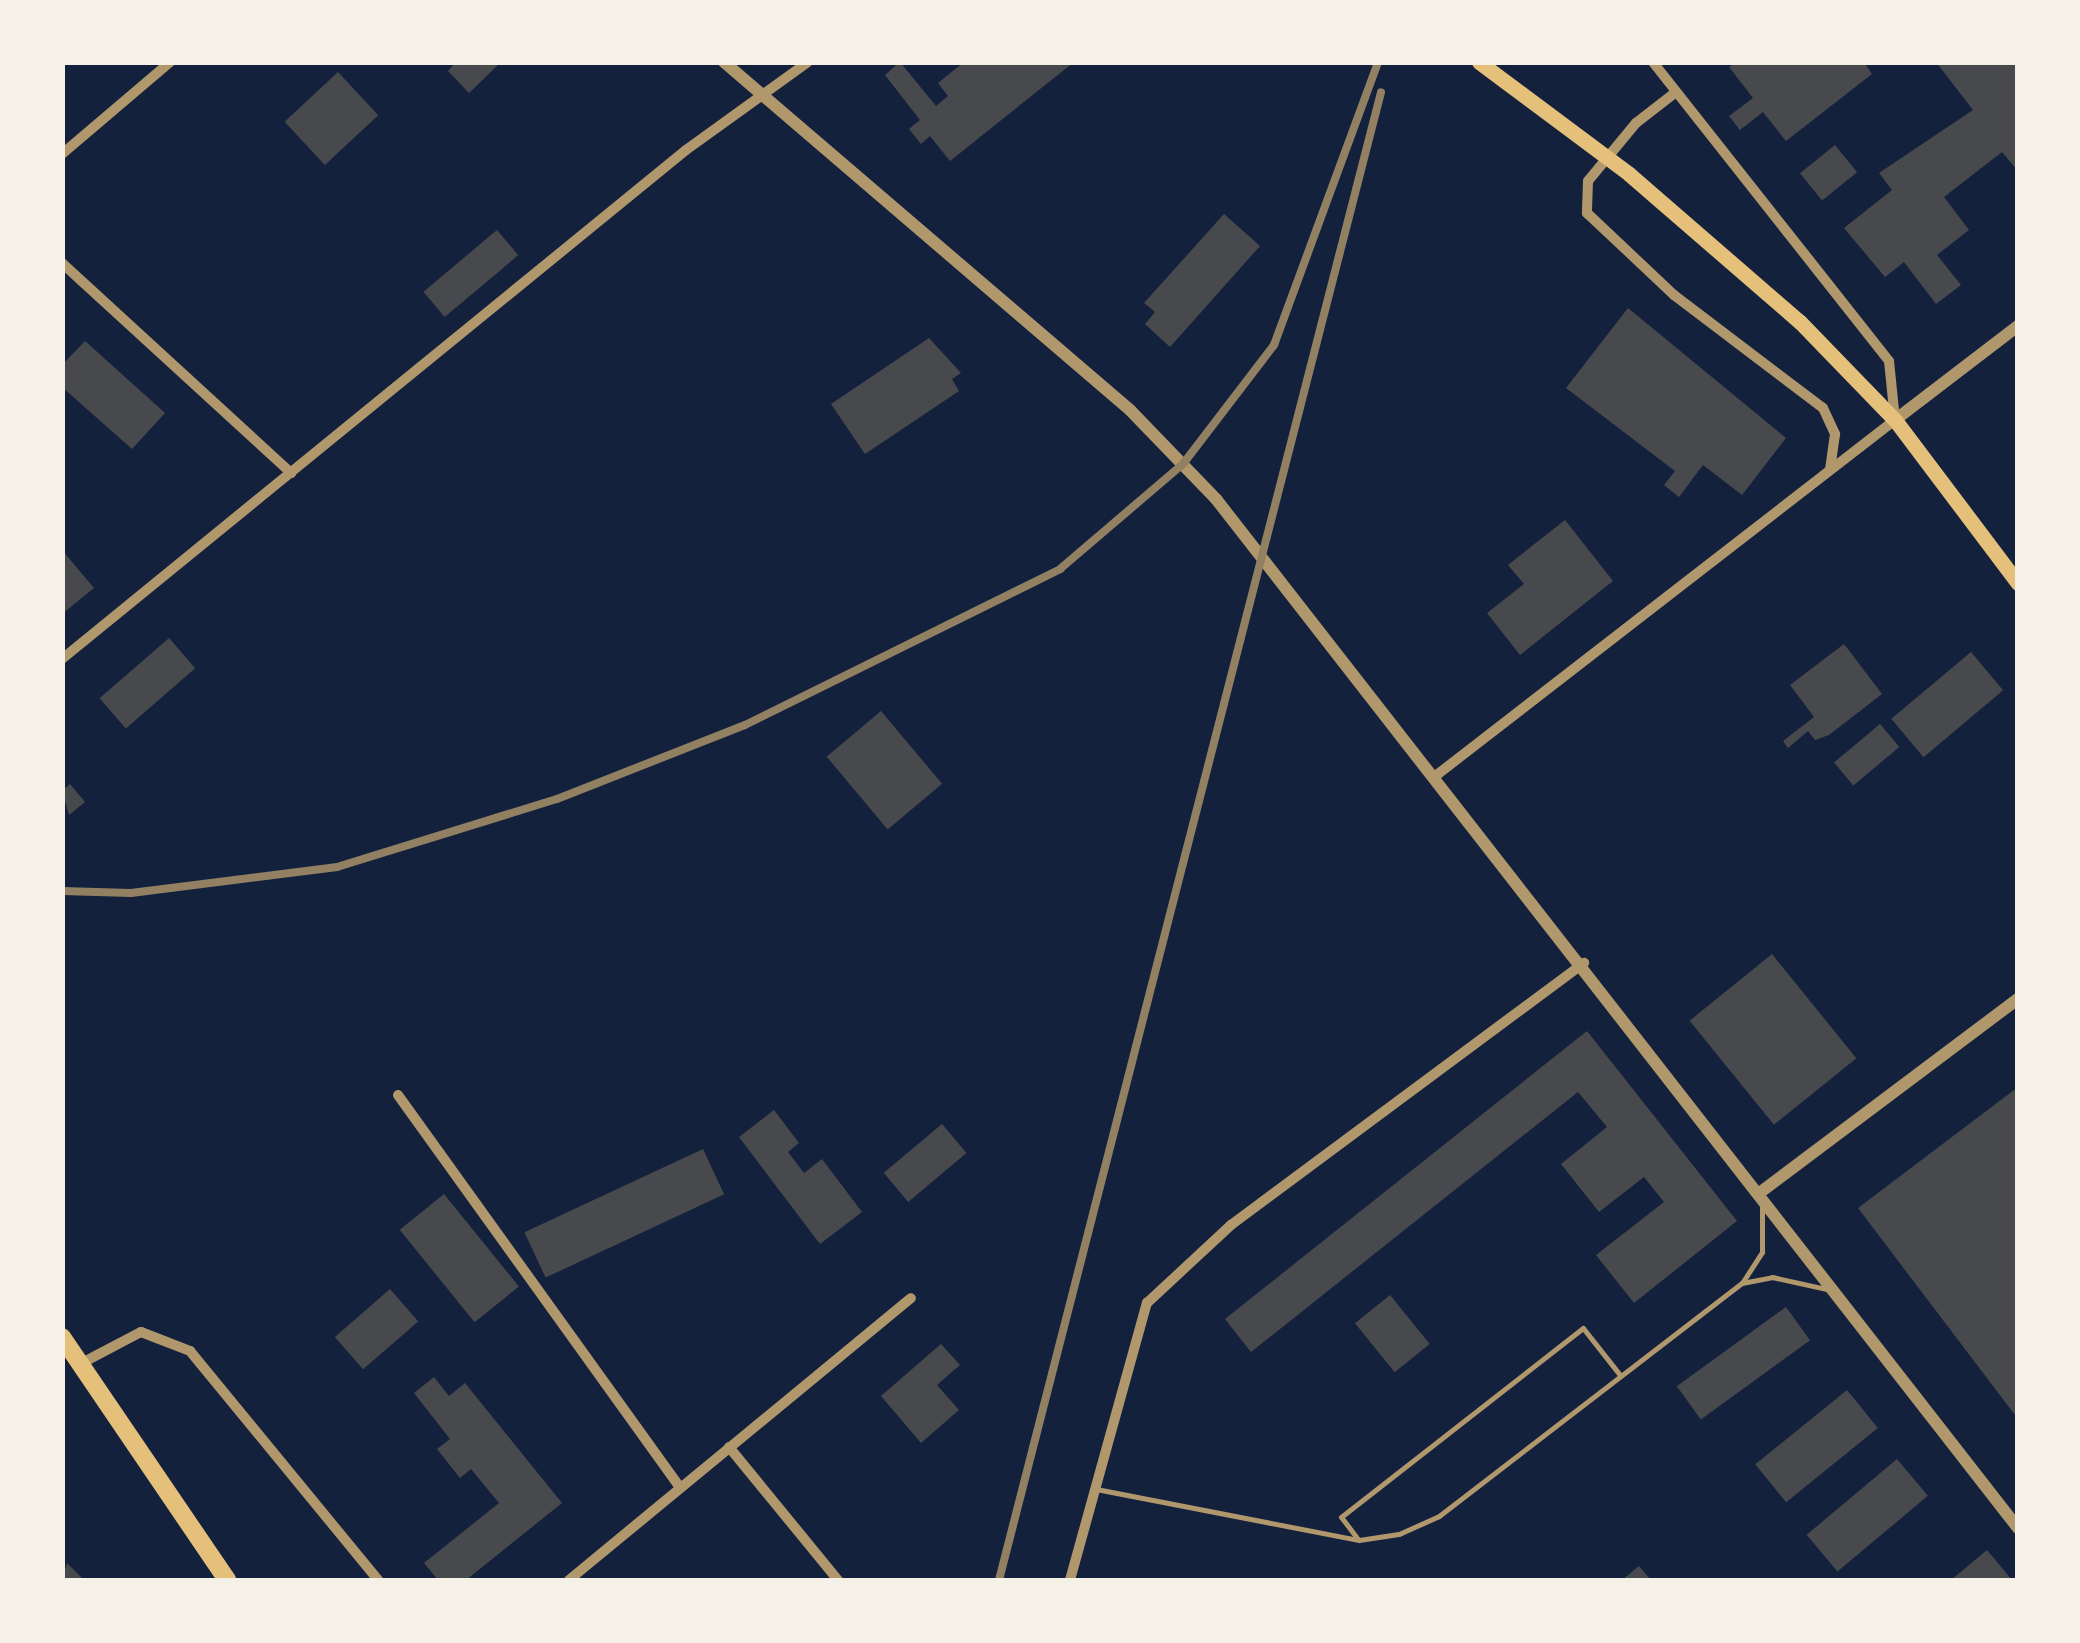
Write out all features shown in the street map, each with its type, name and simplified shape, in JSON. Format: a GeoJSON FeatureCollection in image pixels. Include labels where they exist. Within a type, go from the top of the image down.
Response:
{"type":"FeatureCollection","features":[{"type":"Feature","properties":{"kind":"main road"},"geometry":{"type":"LineString","coordinates":[[1479,62],[1719,248],[1895,420],[2018,582]]}},
{"type":"Feature","properties":{"kind":"main road"},"geometry":{"type":"LineString","coordinates":[[62,1337],[227,1580]]}},
{"type":"Feature","properties":{"kind":"street"},"geometry":{"type":"LineString","coordinates":[[150,62],[160,72]]}},
{"type":"Feature","properties":{"kind":"street"},"geometry":{"type":"LineString","coordinates":[[62,154],[170,62]]}},
{"type":"Feature","properties":{"kind":"street"},"geometry":{"type":"LineString","coordinates":[[724,62],[1130,410],[1260,550],[1585,963],[2018,1528]]}},
{"type":"Feature","properties":{"kind":"street"},"geometry":{"type":"LineString","coordinates":[[62,659],[808,62]]}},
{"type":"Feature","properties":{"kind":"street"},"geometry":{"type":"LineString","coordinates":[[1653,62],[1889,361],[1895,420]]}},
{"type":"Feature","properties":{"kind":"street"},"geometry":{"type":"LineString","coordinates":[[1676,92],[1636,123],[1588,181],[1588,213],[1674,295],[1822,408],[1835,434],[1830,469]]}},
{"type":"Feature","properties":{"kind":"street"},"geometry":{"type":"LineString","coordinates":[[62,263],[291,472]]}},
{"type":"Feature","properties":{"kind":"street"},"geometry":{"type":"LineString","coordinates":[[1438,774],[2018,326]]}},
{"type":"Feature","properties":{"kind":"street"},"geometry":{"type":"LineString","coordinates":[[1070,1580],[1147,1303],[1231,1225],[1585,963]]}},
{"type":"Feature","properties":{"kind":"street"},"geometry":{"type":"LineString","coordinates":[[1762,1192],[2018,999]]}},
{"type":"Feature","properties":{"kind":"street"},"geometry":{"type":"LineString","coordinates":[[398,1095],[680,1486]]}},
{"type":"Feature","properties":{"kind":"street"},"geometry":{"type":"LineString","coordinates":[[569,1580],[911,1298]]}},
{"type":"Feature","properties":{"kind":"street"},"geometry":{"type":"LineString","coordinates":[[80,1364],[141,1332],[190,1350],[378,1580]]}},
{"type":"Feature","properties":{"kind":"street"},"geometry":{"type":"LineString","coordinates":[[729,1447],[838,1580]]}},
{"type":"Feature","properties":{"kind":"lane"},"geometry":{"type":"LineString","coordinates":[[1094,1488],[1359,1540],[1439,1516],[1742,1283],[1762,1252],[1762,1192]]}},
{"type":"Feature","properties":{"kind":"lane"},"geometry":{"type":"LineString","coordinates":[[1742,1283],[1790,1278],[1839,1293]]}},
{"type":"Feature","properties":{"kind":"lane"},"geometry":{"type":"LineString","coordinates":[[1359,1540],[1341,1517],[1584,1328],[1621,1376]]}},
{"type":"Feature","properties":{"kind":"building"},"geometry":{"type":"Polygon","coordinates":[[[456,62],[501,62],[469,93],[448,71],[456,62]]]}},
{"type":"Feature","properties":{"kind":"building"},"geometry":{"type":"Polygon","coordinates":[[[900,62],[936,106],[948,96],[938,83],[964,62],[1074,62],[950,161],[930,136],[921,144],[909,129],[920,120],[885,75],[900,62]]]}},
{"type":"Feature","properties":{"kind":"building"},"geometry":{"type":"Polygon","coordinates":[[[1736,62],[1864,62],[1872,74],[1786,141],[1763,112],[1740,130],[1729,116],[1753,98],[1729,67],[1736,62]]]}},
{"type":"Feature","properties":{"kind":"building"},"geometry":{"type":"Polygon","coordinates":[[[1936,62],[2018,62],[2018,171],[2002,152],[1944,197],[1969,230],[1937,255],[1961,285],[1936,304],[1904,262],[1885,277],[1844,228],[1892,190],[1879,173],[1973,110],[1936,62]]]}},
{"type":"Feature","properties":{"kind":"building"},"geometry":{"type":"Polygon","coordinates":[[[338,72],[378,115],[325,165],[285,122],[338,72]]]}},
{"type":"Feature","properties":{"kind":"building"},"geometry":{"type":"Polygon","coordinates":[[[1835,145],[1857,172],[1822,201],[1800,173],[1835,145]]]}},
{"type":"Feature","properties":{"kind":"building"},"geometry":{"type":"Polygon","coordinates":[[[1224,214],[1260,246],[1170,347],[1145,324],[1155,312],[1144,303],[1224,214]]]}},
{"type":"Feature","properties":{"kind":"building"},"geometry":{"type":"Polygon","coordinates":[[[497,230],[518,255],[445,317],[423,292],[497,230]]]}},
{"type":"Feature","properties":{"kind":"building"},"geometry":{"type":"Polygon","coordinates":[[[1628,308],[1786,438],[1742,495],[1703,465],[1679,497],[1664,485],[1675,471],[1566,388],[1628,308]]]}},
{"type":"Feature","properties":{"kind":"building"},"geometry":{"type":"Polygon","coordinates":[[[929,338],[961,373],[952,379],[959,391],[865,454],[831,404],[929,338]]]}},
{"type":"Feature","properties":{"kind":"building"},"geometry":{"type":"Polygon","coordinates":[[[85,341],[165,413],[132,449],[62,387],[62,365],[85,341]]]}},
{"type":"Feature","properties":{"kind":"building"},"geometry":{"type":"Polygon","coordinates":[[[1565,520],[1613,581],[1520,655],[1487,613],[1524,584],[1508,565],[1565,520]]]}},
{"type":"Feature","properties":{"kind":"building"},"geometry":{"type":"Polygon","coordinates":[[[62,550],[94,588],[62,614],[62,550]]]}},
{"type":"Feature","properties":{"kind":"building"},"geometry":{"type":"Polygon","coordinates":[[[169,638],[195,668],[126,729],[100,698],[169,638]]]}},
{"type":"Feature","properties":{"kind":"building"},"geometry":{"type":"Polygon","coordinates":[[[1844,644],[1882,694],[1829,735],[1815,740],[1808,731],[1788,748],[1783,741],[1814,717],[1790,685],[1844,644]]]}},
{"type":"Feature","properties":{"kind":"building"},"geometry":{"type":"Polygon","coordinates":[[[1971,652],[2003,690],[1923,757],[1891,719],[1971,652]]]}},
{"type":"Feature","properties":{"kind":"building"},"geometry":{"type":"Polygon","coordinates":[[[881,711],[942,784],[888,829],[827,757],[881,711]]]}},
{"type":"Feature","properties":{"kind":"building"},"geometry":{"type":"Polygon","coordinates":[[[1880,724],[1899,747],[1853,786],[1834,763],[1880,724]]]}},
{"type":"Feature","properties":{"kind":"building"},"geometry":{"type":"Polygon","coordinates":[[[70,784],[85,802],[69,815],[62,791],[70,784]]]}},
{"type":"Feature","properties":{"kind":"building"},"geometry":{"type":"Polygon","coordinates":[[[1772,954],[1856,1058],[1774,1125],[1690,1021],[1772,954]]]}},
{"type":"Feature","properties":{"kind":"building"},"geometry":{"type":"Polygon","coordinates":[[[1587,1031],[1737,1221],[1634,1303],[1596,1255],[1664,1202],[1644,1177],[1599,1212],[1561,1164],[1607,1127],[1578,1092],[1251,1352],[1225,1319],[1587,1031]]]}},
{"type":"Feature","properties":{"kind":"building"},"geometry":{"type":"Polygon","coordinates":[[[2018,1087],[2018,1419],[1858,1208],[2018,1087]]]}},
{"type":"Feature","properties":{"kind":"building"},"geometry":{"type":"Polygon","coordinates":[[[774,1110],[799,1143],[788,1152],[804,1173],[822,1159],[862,1212],[820,1244],[739,1137],[774,1110]]]}},
{"type":"Feature","properties":{"kind":"building"},"geometry":{"type":"Polygon","coordinates":[[[942,1124],[966,1153],[908,1202],[884,1173],[942,1124]]]}},
{"type":"Feature","properties":{"kind":"building"},"geometry":{"type":"Polygon","coordinates":[[[703,1149],[724,1194],[546,1278],[524,1232],[703,1149]]]}},
{"type":"Feature","properties":{"kind":"building"},"geometry":{"type":"Polygon","coordinates":[[[444,1194],[519,1286],[475,1322],[400,1230],[444,1194]]]}},
{"type":"Feature","properties":{"kind":"building"},"geometry":{"type":"Polygon","coordinates":[[[390,1289],[418,1321],[363,1369],[335,1337],[390,1289]]]}},
{"type":"Feature","properties":{"kind":"building"},"geometry":{"type":"Polygon","coordinates":[[[1390,1295],[1430,1344],[1395,1372],[1355,1323],[1390,1295]]]}},
{"type":"Feature","properties":{"kind":"building"},"geometry":{"type":"Polygon","coordinates":[[[1786,1307],[1810,1340],[1701,1420],[1677,1386],[1786,1307]]]}},
{"type":"Feature","properties":{"kind":"building"},"geometry":{"type":"Polygon","coordinates":[[[941,1344],[960,1365],[937,1385],[959,1410],[921,1443],[881,1396],[941,1344]]]}},
{"type":"Feature","properties":{"kind":"building"},"geometry":{"type":"Polygon","coordinates":[[[434,1377],[449,1396],[465,1383],[562,1503],[466,1580],[438,1580],[424,1563],[499,1503],[471,1469],[460,1478],[437,1449],[450,1439],[414,1393],[434,1377]]]}},
{"type":"Feature","properties":{"kind":"building"},"geometry":{"type":"Polygon","coordinates":[[[1847,1390],[1878,1428],[1786,1502],[1755,1464],[1847,1390]]]}},
{"type":"Feature","properties":{"kind":"building"},"geometry":{"type":"Polygon","coordinates":[[[1897,1459],[1928,1496],[1837,1572],[1807,1535],[1897,1459]]]}},
{"type":"Feature","properties":{"kind":"building"},"geometry":{"type":"Polygon","coordinates":[[[1987,1550],[2012,1580],[1951,1580],[1987,1550]]]}},
{"type":"Feature","properties":{"kind":"building"},"geometry":{"type":"Polygon","coordinates":[[[67,1563],[84,1580],[62,1580],[67,1563]]]}},
{"type":"Feature","properties":{"kind":"building"},"geometry":{"type":"Polygon","coordinates":[[[1639,1566],[1651,1580],[1622,1580],[1639,1566]]]}},
{"type":"Feature","properties":{"kind":"railway"},"geometry":{"type":"LineString","coordinates":[[62,891],[131,893],[337,867],[557,799],[745,725],[1060,569],[1183,464],[1274,345],[1378,62]]}},
{"type":"Feature","properties":{"kind":"railway"},"geometry":{"type":"LineString","coordinates":[[999,1580],[1381,92]]}}]}
